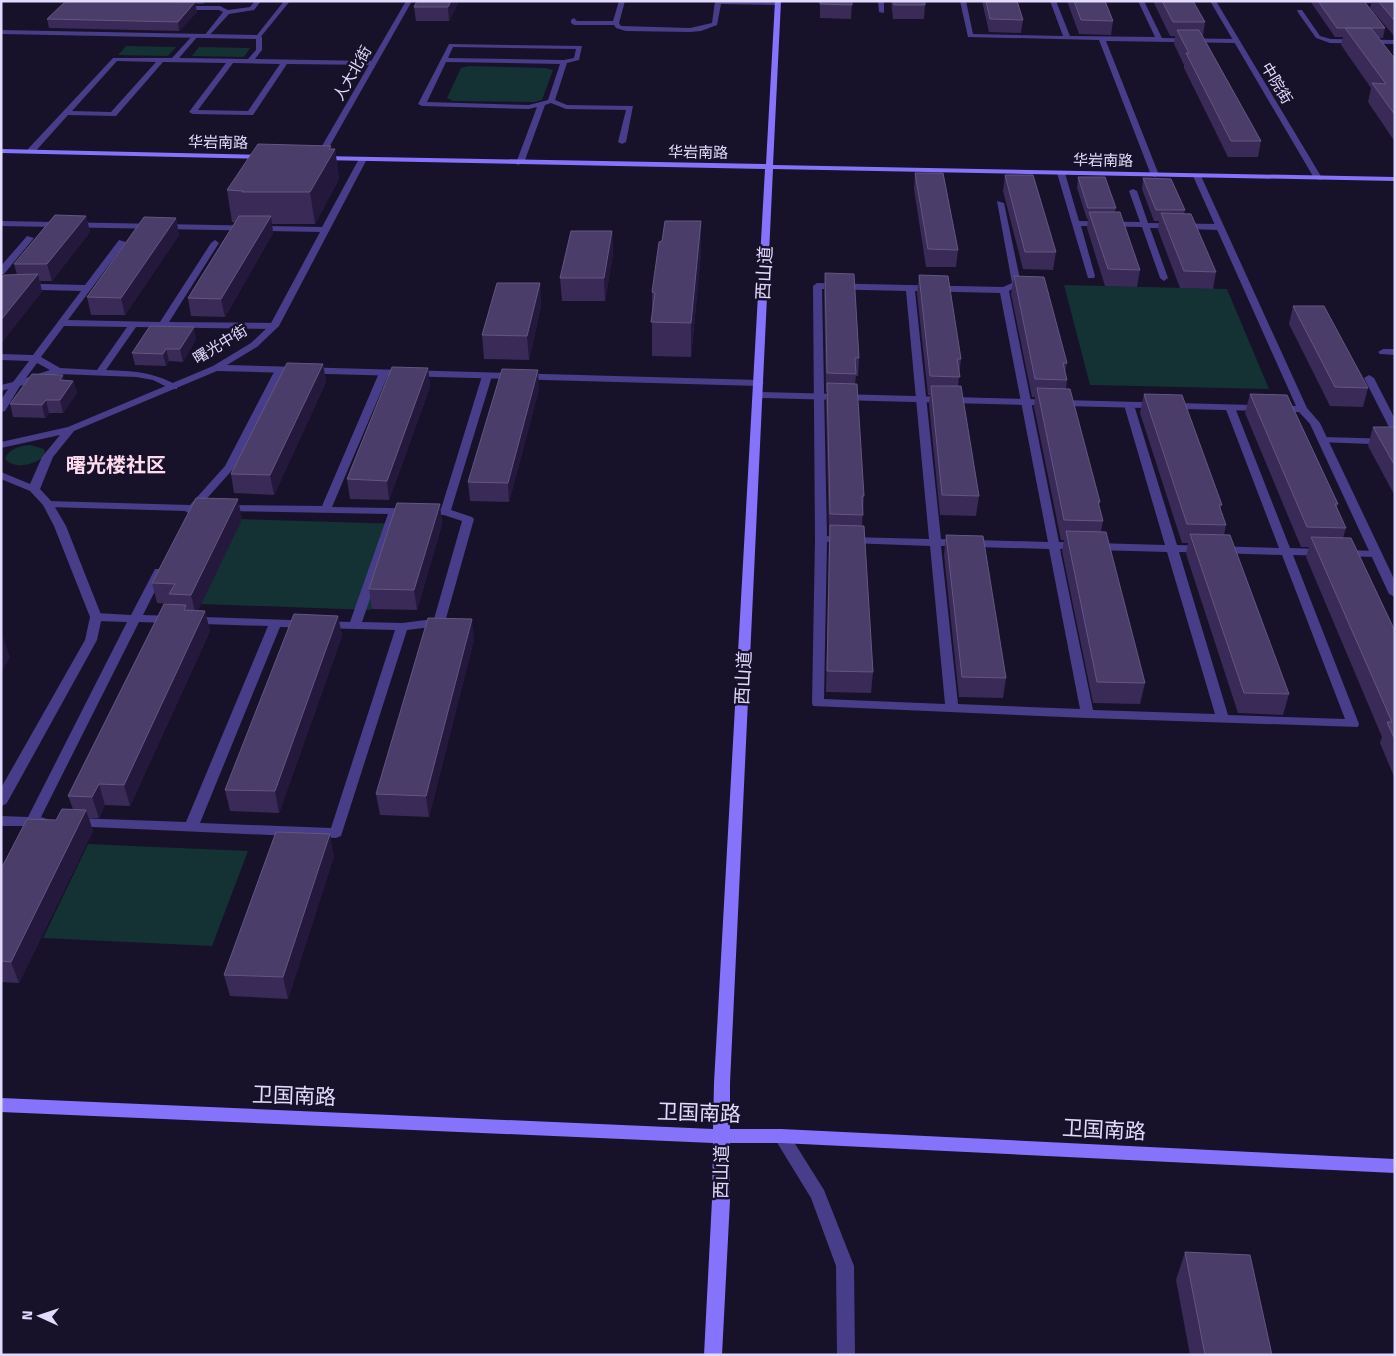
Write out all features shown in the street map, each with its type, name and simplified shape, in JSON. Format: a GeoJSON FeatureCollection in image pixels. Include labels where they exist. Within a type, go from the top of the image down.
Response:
{"type":"FeatureCollection","features":[{"type":"Feature","properties":{"kind":"street"},"geometry":{"type":"LineString","coordinates":[[207,36],[223,10],[226,1]]}},
{"type":"Feature","properties":{"kind":"street"},"geometry":{"type":"LineString","coordinates":[[167,8],[252,9],[258,1]]}},
{"type":"Feature","properties":{"kind":"street"},"geometry":{"type":"LineString","coordinates":[[250,61],[259,50],[259,37],[287,1]]}},
{"type":"Feature","properties":{"kind":"street","name":"人大北街"},"geometry":{"type":"LineString","coordinates":[[319,158],[409,1]]}},
{"type":"Feature","properties":{"kind":"street"},"geometry":{"type":"LineString","coordinates":[[616,23],[622,1]]}},
{"type":"Feature","properties":{"kind":"street"},"geometry":{"type":"LineString","coordinates":[[881,1],[882,12]]}},
{"type":"Feature","properties":{"kind":"street"},"geometry":{"type":"LineString","coordinates":[[963,1],[970,36],[1236,41]]}},
{"type":"Feature","properties":{"kind":"street"},"geometry":{"type":"LineString","coordinates":[[1053,1],[1067,38]]}},
{"type":"Feature","properties":{"kind":"street"},"geometry":{"type":"LineString","coordinates":[[1141,1],[1160,40]]}},
{"type":"Feature","properties":{"kind":"street","name":"中院街"},"geometry":{"type":"LineString","coordinates":[[1213,1],[1318,178]]}},
{"type":"Feature","properties":{"kind":"street"},"geometry":{"type":"LineString","coordinates":[[1359,1],[1365,5],[1395,2]]}},
{"type":"Feature","properties":{"kind":"street"},"geometry":{"type":"LineString","coordinates":[[616,23],[618,27],[626,29],[701,29],[715,24],[718,2],[778,2]]}},
{"type":"Feature","properties":{"kind":"street","name":"西山道"},"geometry":{"type":"LineString","coordinates":[[713,1355],[721,1200],[722,1082],[778,2]]}},
{"type":"Feature","properties":{"kind":"street"},"geometry":{"type":"LineString","coordinates":[[1300,11],[1318,38],[1394,43]]}},
{"type":"Feature","properties":{"kind":"street"},"geometry":{"type":"LineString","coordinates":[[574,20],[574,23],[616,23]]}},
{"type":"Feature","properties":{"kind":"street"},"geometry":{"type":"LineString","coordinates":[[1,32],[259,37]]}},
{"type":"Feature","properties":{"kind":"street"},"geometry":{"type":"LineString","coordinates":[[1386,35],[1394,43]]}},
{"type":"Feature","properties":{"kind":"street"},"geometry":{"type":"LineString","coordinates":[[174,60],[195,36]]}},
{"type":"Feature","properties":{"kind":"street"},"geometry":{"type":"LineString","coordinates":[[1102,39],[1155,175]]}},
{"type":"Feature","properties":{"kind":"street"},"geometry":{"type":"LineString","coordinates":[[444,60],[564,62],[577,59],[580,47],[451,45],[422,104],[529,107],[550,101],[566,107],[630,108],[622,142]]}},
{"type":"Feature","properties":{"kind":"street"},"geometry":{"type":"LineString","coordinates":[[31,151],[115,59],[373,63]]}},
{"type":"Feature","properties":{"kind":"street"},"geometry":{"type":"LineString","coordinates":[[66,113],[113,114],[161,60]]}},
{"type":"Feature","properties":{"kind":"street"},"geometry":{"type":"LineString","coordinates":[[231,61],[192,112],[250,113],[285,62]]}},
{"type":"Feature","properties":{"kind":"street"},"geometry":{"type":"LineString","coordinates":[[550,101],[564,62]]}},
{"type":"Feature","properties":{"kind":"street"},"geometry":{"type":"LineString","coordinates":[[520,162],[542,104]]}},
{"type":"Feature","properties":{"kind":"street","name":"华岩南路"},"geometry":{"type":"LineString","coordinates":[[1,151],[269,157]]}},
{"type":"Feature","properties":{"kind":"street","name":"华岩南路"},"geometry":{"type":"LineString","coordinates":[[309,158],[1395,179]]}},
{"type":"Feature","properties":{"kind":"street","name":"曙光中街"},"geometry":{"type":"LineString","coordinates":[[1,446],[71,429],[216,368],[254,345],[274,326],[363,159]]}},
{"type":"Feature","properties":{"kind":"street"},"geometry":{"type":"LineString","coordinates":[[1061,173],[1091,276]]}},
{"type":"Feature","properties":{"kind":"street"},"geometry":{"type":"LineString","coordinates":[[1197,176],[1302,409],[1315,423],[1395,594]]}},
{"type":"Feature","properties":{"kind":"street"},"geometry":{"type":"LineString","coordinates":[[1133,191],[1164,278]]}},
{"type":"Feature","properties":{"kind":"street"},"geometry":{"type":"LineString","coordinates":[[1000,203],[1017,284],[1004,290],[817,286],[821,539],[818,704],[1353,724],[1230,407]]}},
{"type":"Feature","properties":{"kind":"street"},"geometry":{"type":"LineString","coordinates":[[1,223],[324,230]]}},
{"type":"Feature","properties":{"kind":"street"},"geometry":{"type":"LineString","coordinates":[[1076,223],[1220,227]]}},
{"type":"Feature","properties":{"kind":"street"},"geometry":{"type":"LineString","coordinates":[[1,272],[30,238]]}},
{"type":"Feature","properties":{"kind":"street"},"geometry":{"type":"LineString","coordinates":[[1,409],[16,384],[122,242]]}},
{"type":"Feature","properties":{"kind":"street"},"geometry":{"type":"LineString","coordinates":[[162,325],[215,243]]}},
{"type":"Feature","properties":{"kind":"street"},"geometry":{"type":"LineString","coordinates":[[1,286],[88,288]]}},
{"type":"Feature","properties":{"kind":"street"},"geometry":{"type":"LineString","coordinates":[[910,288],[952,708]]}},
{"type":"Feature","properties":{"kind":"street"},"geometry":{"type":"LineString","coordinates":[[1004,290],[1087,714]]}},
{"type":"Feature","properties":{"kind":"street"},"geometry":{"type":"LineString","coordinates":[[63,323],[274,326]]}},
{"type":"Feature","properties":{"kind":"street"},"geometry":{"type":"LineString","coordinates":[[100,372],[133,324]]}},
{"type":"Feature","properties":{"kind":"street"},"geometry":{"type":"LineString","coordinates":[[1383,352],[1395,352]]}},
{"type":"Feature","properties":{"kind":"street"},"geometry":{"type":"LineString","coordinates":[[1,357],[36,358],[58,371]]}},
{"type":"Feature","properties":{"kind":"street"},"geometry":{"type":"LineString","coordinates":[[216,368],[488,376],[759,389],[819,396],[1302,409]]}},
{"type":"Feature","properties":{"kind":"street"},"geometry":{"type":"LineString","coordinates":[[182,525],[191,508],[230,467],[280,370]]}},
{"type":"Feature","properties":{"kind":"street"},"geometry":{"type":"LineString","coordinates":[[1,388],[58,371],[136,374],[156,378],[174,387]]}},
{"type":"Feature","properties":{"kind":"street"},"geometry":{"type":"LineString","coordinates":[[326,509],[384,373]]}},
{"type":"Feature","properties":{"kind":"street"},"geometry":{"type":"LineString","coordinates":[[445,512],[488,376]]}},
{"type":"Feature","properties":{"kind":"street"},"geometry":{"type":"LineString","coordinates":[[1369,378],[1395,429]]}},
{"type":"Feature","properties":{"kind":"street"},"geometry":{"type":"LineString","coordinates":[[1129,405],[1223,719]]}},
{"type":"Feature","properties":{"kind":"street"},"geometry":{"type":"LineString","coordinates":[[34,489],[38,472],[53,447],[71,429]]}},
{"type":"Feature","properties":{"kind":"street"},"geometry":{"type":"LineString","coordinates":[[1323,440],[1395,442]]}},
{"type":"Feature","properties":{"kind":"street"},"geometry":{"type":"LineString","coordinates":[[1,476],[34,489],[48,504],[60,526],[96,617],[90,640],[2,799]]}},
{"type":"Feature","properties":{"kind":"street"},"geometry":{"type":"LineString","coordinates":[[48,504],[191,508],[395,510],[445,512],[468,519],[438,622],[402,627],[96,617]]}},
{"type":"Feature","properties":{"kind":"street"},"geometry":{"type":"LineString","coordinates":[[355,624],[395,510]]}},
{"type":"Feature","properties":{"kind":"street"},"geometry":{"type":"LineString","coordinates":[[821,539],[1376,554]]}},
{"type":"Feature","properties":{"kind":"street"},"geometry":{"type":"LineString","coordinates":[[23,840],[165,559]]}},
{"type":"Feature","properties":{"kind":"street"},"geometry":{"type":"LineString","coordinates":[[191,827],[275,623]]}},
{"type":"Feature","properties":{"kind":"street"},"geometry":{"type":"LineString","coordinates":[[1,821],[336,833],[402,627]]}},
{"type":"Feature","properties":{"kind":"street"},"geometry":{"type":"LineString","coordinates":[[271,849],[277,831]]}},
{"type":"Feature","properties":{"kind":"street","name":"卫国南路"},"geometry":{"type":"LineString","coordinates":[[1,1105],[722,1136],[781,1136],[1395,1166]]}},
{"type":"Feature","properties":{"kind":"street"},"geometry":{"type":"LineString","coordinates":[[781,1136],[818,1195],[845,1266],[846,1355]]}},
{"type":"Feature","properties":{"kind":"green space"},"geometry":{"type":"Polygon","coordinates":[[[126,46],[176,47],[168,56],[118,55],[126,46]]]}},
{"type":"Feature","properties":{"kind":"green space"},"geometry":{"type":"Polygon","coordinates":[[[199,47],[250,48],[244,57],[192,56],[199,47]]]}},
{"type":"Feature","properties":{"kind":"green space"},"geometry":{"type":"Polygon","coordinates":[[[468,66],[546,68],[553,70],[542,100],[534,102],[453,101],[447,98],[461,68],[468,66]]]}},
{"type":"Feature","properties":{"kind":"green space"},"geometry":{"type":"Polygon","coordinates":[[[1064,285],[1227,289],[1269,389],[1090,385],[1064,285]]]}},
{"type":"Feature","properties":{"kind":"green space"},"geometry":{"type":"Polygon","coordinates":[[[30,445],[44,449],[45,455],[31,464],[25,465],[14,464],[5,459],[12,450],[30,445]]]}},
{"type":"Feature","properties":{"kind":"green space"},"geometry":{"type":"Polygon","coordinates":[[[242,519],[401,524],[371,610],[201,604],[242,519]]]}},
{"type":"Feature","properties":{"kind":"green space"},"geometry":{"type":"Polygon","coordinates":[[[88,844],[248,851],[212,946],[43,938],[88,844]]]}},
{"type":"Feature","properties":{"kind":"building"},"geometry":{"type":"Polygon","coordinates":[[[66,1],[195,2],[178,22],[47,19],[66,1]]]}},
{"type":"Feature","properties":{"kind":"building"},"geometry":{"type":"Polygon","coordinates":[[[417,1],[451,1],[448,7],[414,7],[417,1]]]}},
{"type":"Feature","properties":{"kind":"building"},"geometry":{"type":"Polygon","coordinates":[[[820,1],[852,1],[852,5],[820,4],[820,1]]]}},
{"type":"Feature","properties":{"kind":"building"},"geometry":{"type":"Polygon","coordinates":[[[894,1],[925,1],[925,5],[894,5],[894,1]]]}},
{"type":"Feature","properties":{"kind":"building"},"geometry":{"type":"Polygon","coordinates":[[[986,1],[1017,1],[1023,20],[990,19],[986,1]]]}},
{"type":"Feature","properties":{"kind":"building"},"geometry":{"type":"Polygon","coordinates":[[[1074,1],[1105,1],[1113,21],[1081,20],[1074,1]]]}},
{"type":"Feature","properties":{"kind":"building"},"geometry":{"type":"Polygon","coordinates":[[[1162,1],[1193,1],[1205,22],[1173,22],[1162,1]]]}},
{"type":"Feature","properties":{"kind":"building"},"geometry":{"type":"Polygon","coordinates":[[[1318,1],[1364,1],[1385,28],[1337,28],[1318,1]]]}},
{"type":"Feature","properties":{"kind":"building"},"geometry":{"type":"Polygon","coordinates":[[[1378,1],[1395,1],[1395,21],[1378,1]]]}},
{"type":"Feature","properties":{"kind":"building"},"geometry":{"type":"Polygon","coordinates":[[[1345,28],[1371,28],[1395,59],[1395,115],[1372,83],[1386,84],[1345,28]]]}},
{"type":"Feature","properties":{"kind":"building"},"geometry":{"type":"Polygon","coordinates":[[[1177,30],[1199,30],[1261,141],[1231,141],[1186,53],[1189,53],[1177,30]]]}},
{"type":"Feature","properties":{"kind":"building"},"geometry":{"type":"Polygon","coordinates":[[[258,144],[331,146],[329,149],[335,149],[310,192],[242,192],[227,190],[258,144]]]}},
{"type":"Feature","properties":{"kind":"building"},"geometry":{"type":"Polygon","coordinates":[[[915,173],[943,173],[958,250],[928,249],[915,173]]]}},
{"type":"Feature","properties":{"kind":"building"},"geometry":{"type":"Polygon","coordinates":[[[1005,175],[1033,175],[1056,252],[1025,252],[1005,175]]]}},
{"type":"Feature","properties":{"kind":"building"},"geometry":{"type":"Polygon","coordinates":[[[1078,177],[1105,177],[1116,208],[1088,208],[1078,177]]]}},
{"type":"Feature","properties":{"kind":"building"},"geometry":{"type":"Polygon","coordinates":[[[1143,178],[1171,179],[1185,210],[1156,210],[1143,178]]]}},
{"type":"Feature","properties":{"kind":"building"},"geometry":{"type":"Polygon","coordinates":[[[1089,212],[1120,212],[1140,270],[1108,269],[1089,212]]]}},
{"type":"Feature","properties":{"kind":"building"},"geometry":{"type":"Polygon","coordinates":[[[1161,213],[1191,214],[1216,272],[1184,271],[1161,213]]]}},
{"type":"Feature","properties":{"kind":"building"},"geometry":{"type":"Polygon","coordinates":[[[55,215],[86,216],[47,264],[14,264],[55,215]]]}},
{"type":"Feature","properties":{"kind":"building"},"geometry":{"type":"Polygon","coordinates":[[[239,216],[271,216],[221,299],[188,298],[239,216]]]}},
{"type":"Feature","properties":{"kind":"building"},"geometry":{"type":"Polygon","coordinates":[[[144,217],[176,218],[121,298],[87,297],[144,217]]]}},
{"type":"Feature","properties":{"kind":"building"},"geometry":{"type":"Polygon","coordinates":[[[665,221],[701,221],[691,323],[651,322],[655,293],[652,292],[659,242],[662,241],[665,221]]]}},
{"type":"Feature","properties":{"kind":"building"},"geometry":{"type":"Polygon","coordinates":[[[571,231],[612,231],[604,278],[560,278],[571,231]]]}},
{"type":"Feature","properties":{"kind":"building"},"geometry":{"type":"Polygon","coordinates":[[[825,273],[854,274],[859,358],[855,358],[856,374],[827,373],[825,273]]]}},
{"type":"Feature","properties":{"kind":"building"},"geometry":{"type":"Polygon","coordinates":[[[38,274],[1,320],[1,278],[4,275],[38,274]]]}},
{"type":"Feature","properties":{"kind":"building"},"geometry":{"type":"Polygon","coordinates":[[[919,275],[948,276],[961,359],[957,359],[960,377],[930,376],[919,275]]]}},
{"type":"Feature","properties":{"kind":"building"},"geometry":{"type":"Polygon","coordinates":[[[1014,276],[1044,277],[1067,363],[1063,363],[1067,380],[1035,379],[1014,276]]]}},
{"type":"Feature","properties":{"kind":"building"},"geometry":{"type":"Polygon","coordinates":[[[497,283],[540,283],[527,336],[482,335],[497,283]]]}},
{"type":"Feature","properties":{"kind":"building"},"geometry":{"type":"Polygon","coordinates":[[[1293,306],[1324,306],[1368,388],[1335,387],[1293,306]]]}},
{"type":"Feature","properties":{"kind":"building"},"geometry":{"type":"Polygon","coordinates":[[[150,326],[194,327],[180,349],[166,349],[163,354],[132,353],[150,326]]]}},
{"type":"Feature","properties":{"kind":"building"},"geometry":{"type":"Polygon","coordinates":[[[287,363],[323,364],[270,475],[231,474],[287,363]]]}},
{"type":"Feature","properties":{"kind":"building"},"geometry":{"type":"Polygon","coordinates":[[[392,367],[428,368],[387,481],[347,479],[392,367]]]}},
{"type":"Feature","properties":{"kind":"building"},"geometry":{"type":"Polygon","coordinates":[[[502,369],[538,370],[508,483],[468,482],[502,369]]]}},
{"type":"Feature","properties":{"kind":"building"},"geometry":{"type":"Polygon","coordinates":[[[32,374],[63,375],[60,380],[73,381],[60,400],[46,400],[42,405],[10,404],[32,374]]]}},
{"type":"Feature","properties":{"kind":"building"},"geometry":{"type":"Polygon","coordinates":[[[827,383],[857,384],[864,496],[862,496],[863,515],[830,514],[827,383]]]}},
{"type":"Feature","properties":{"kind":"building"},"geometry":{"type":"Polygon","coordinates":[[[931,386],[961,386],[979,496],[942,495],[931,386]]]}},
{"type":"Feature","properties":{"kind":"building"},"geometry":{"type":"Polygon","coordinates":[[[1037,388],[1070,389],[1100,502],[1098,502],[1103,521],[1064,520],[1037,388]]]}},
{"type":"Feature","properties":{"kind":"building"},"geometry":{"type":"Polygon","coordinates":[[[1144,394],[1182,395],[1222,505],[1219,505],[1226,525],[1187,524],[1144,394]]]}},
{"type":"Feature","properties":{"kind":"building"},"geometry":{"type":"Polygon","coordinates":[[[1250,394],[1287,395],[1338,504],[1335,504],[1346,528],[1307,527],[1250,394]]]}},
{"type":"Feature","properties":{"kind":"building"},"geometry":{"type":"Polygon","coordinates":[[[1373,427],[1395,427],[1395,466],[1373,427]]]}},
{"type":"Feature","properties":{"kind":"building"},"geometry":{"type":"Polygon","coordinates":[[[196,498],[238,499],[191,595],[169,594],[175,584],[152,583],[196,498]]]}},
{"type":"Feature","properties":{"kind":"building"},"geometry":{"type":"Polygon","coordinates":[[[397,503],[440,504],[414,590],[369,589],[397,503]]]}},
{"type":"Feature","properties":{"kind":"building"},"geometry":{"type":"Polygon","coordinates":[[[830,525],[864,526],[873,672],[827,671],[830,525]]]}},
{"type":"Feature","properties":{"kind":"building"},"geometry":{"type":"Polygon","coordinates":[[[1066,531],[1106,532],[1145,683],[1097,682],[1066,531]]]}},
{"type":"Feature","properties":{"kind":"building"},"geometry":{"type":"Polygon","coordinates":[[[1190,534],[1230,535],[1289,694],[1244,693],[1190,534]]]}},
{"type":"Feature","properties":{"kind":"building"},"geometry":{"type":"Polygon","coordinates":[[[946,535],[983,536],[1006,678],[962,677],[946,535]]]}},
{"type":"Feature","properties":{"kind":"building"},"geometry":{"type":"Polygon","coordinates":[[[1311,537],[1351,538],[1395,631],[1395,740],[1387,722],[1392,722],[1311,537]]]}},
{"type":"Feature","properties":{"kind":"building"},"geometry":{"type":"Polygon","coordinates":[[[164,604],[186,605],[184,610],[205,611],[124,785],[99,784],[92,797],[68,796],[164,604]]]}},
{"type":"Feature","properties":{"kind":"building"},"geometry":{"type":"Polygon","coordinates":[[[294,614],[338,616],[275,791],[225,790],[294,614]]]}},
{"type":"Feature","properties":{"kind":"building"},"geometry":{"type":"Polygon","coordinates":[[[428,618],[472,619],[426,796],[376,794],[428,618]]]}},
{"type":"Feature","properties":{"kind":"building"},"geometry":{"type":"Polygon","coordinates":[[[62,809],[86,810],[11,962],[1,961],[1,869],[27,819],[56,820],[62,809]]]}},
{"type":"Feature","properties":{"kind":"building"},"geometry":{"type":"Polygon","coordinates":[[[276,832],[330,834],[283,977],[224,975],[276,832]]]}},
{"type":"Feature","properties":{"kind":"building"},"geometry":{"type":"Polygon","coordinates":[[[1185,1252],[1250,1255],[1272,1355],[1205,1355],[1185,1252]]]}},
{"type":"Feature","properties":{"kind":"district","name":"曙光楼社区"},"geometry":{"type":"Point","coordinates":[116,464]}}]}
